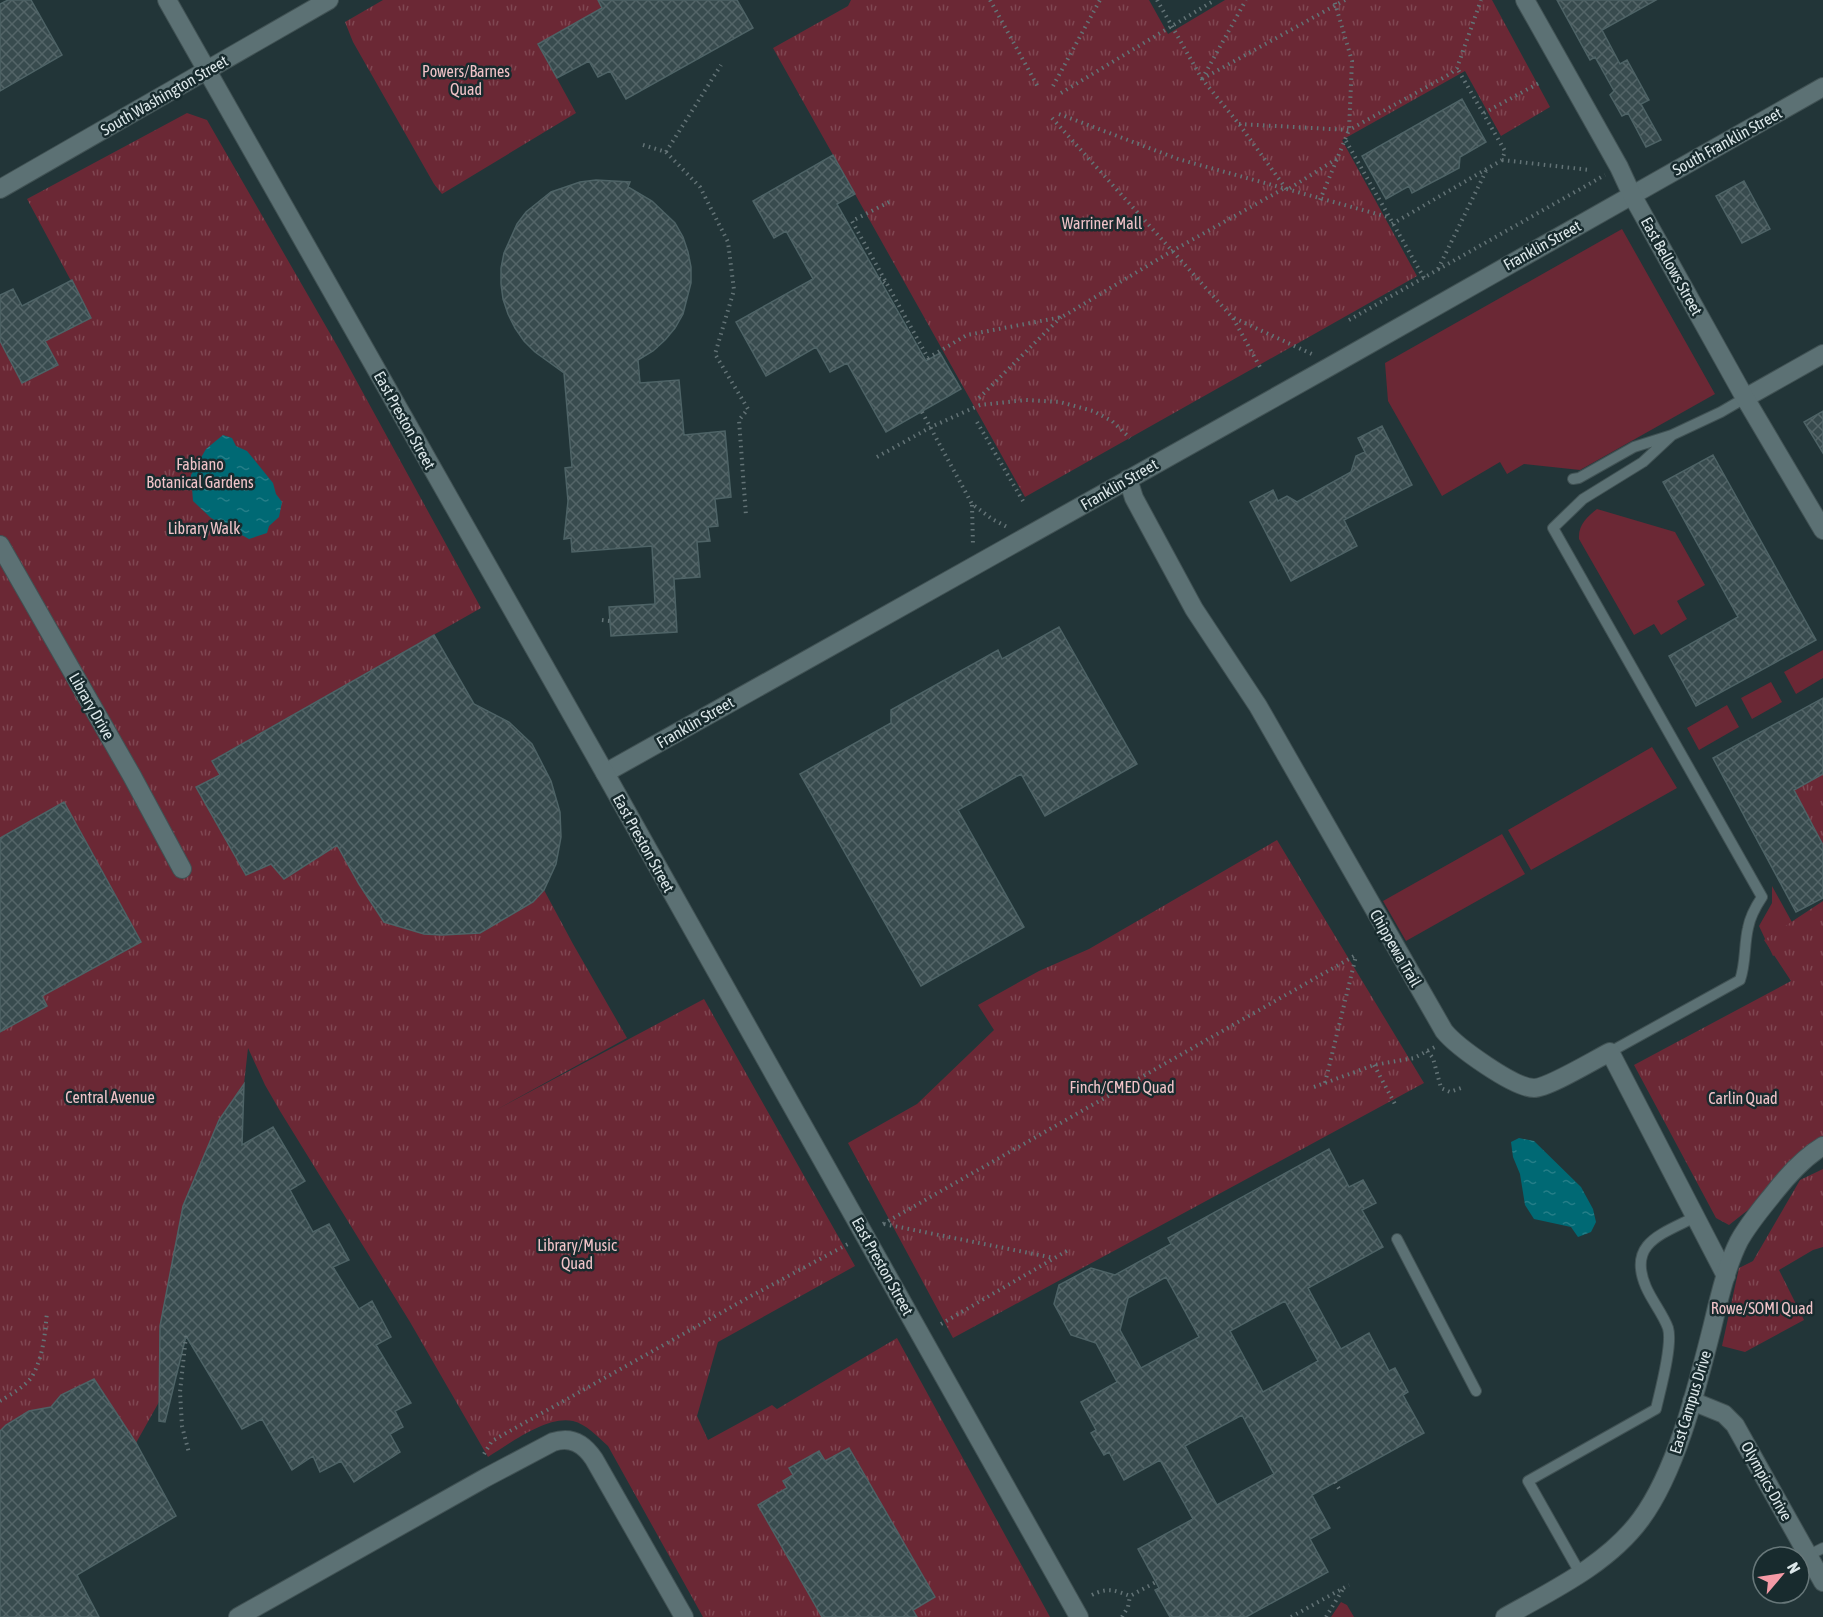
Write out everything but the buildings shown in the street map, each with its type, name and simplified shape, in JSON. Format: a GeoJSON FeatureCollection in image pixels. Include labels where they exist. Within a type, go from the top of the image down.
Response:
{"type":"FeatureCollection","features":[{"type":"Feature","properties":{"kind":"street","name":"East Preston Street"},"geometry":{"type":"LineString","coordinates":[[167,0],[1079,1617]]}},
{"type":"Feature","properties":{"kind":"street","name":"South Washington Street"},"geometry":{"type":"LineString","coordinates":[[0,189],[329,0]]}},
{"type":"Feature","properties":{"kind":"street","name":"East Bellows Street"},"geometry":{"type":"LineString","coordinates":[[1525,0],[1619,167],[1632,195],[1744,398],[1823,530]]}},
{"type":"Feature","properties":{"kind":"street","name":"South Franklin Street"},"geometry":{"type":"LineString","coordinates":[[1632,195],[1823,87]]}},
{"type":"Feature","properties":{"kind":"street","name":"Franklin Street"},"geometry":{"type":"LineString","coordinates":[[605,773],[1632,195]]}},
{"type":"Feature","properties":{"kind":"street"},"geometry":{"type":"LineString","coordinates":[[1744,398],[1823,354]]}},
{"type":"Feature","properties":{"kind":"street","name":"Chippewa Trail"},"geometry":{"type":"LineString","coordinates":[[1128,479],[1134,498],[1194,609],[1263,715],[1439,1024],[1450,1039],[1516,1083],[1534,1088],[1550,1083],[1610,1052]]}},
{"type":"Feature","properties":{"kind":"street","name":"Library Drive"},"geometry":{"type":"LineString","coordinates":[[0,544],[132,776],[182,869]]}},
{"type":"Feature","properties":{"kind":"street"},"geometry":{"type":"LineString","coordinates":[[1610,1052],[1726,1276]]}},
{"type":"Feature","properties":{"kind":"street","name":"East Campus Drive"},"geometry":{"type":"LineString","coordinates":[[1505,1617],[1580,1573],[1613,1549],[1640,1520],[1669,1468],[1692,1401],[1726,1276],[1739,1241],[1759,1211],[1788,1175],[1814,1151],[1823,1146]]}},
{"type":"Feature","properties":{"kind":"street","name":"Olympics Drive"},"geometry":{"type":"LineString","coordinates":[[1692,1401],[1724,1414],[1736,1425],[1816,1551],[1823,1582]]}},
{"type":"Feature","properties":{"kind":"street"},"geometry":{"type":"LineString","coordinates":[[238,1617],[485,1478],[553,1442],[565,1439],[583,1446],[594,1459],[684,1617]]}},
{"type":"Feature","properties":{"kind":"lane"},"geometry":{"type":"LineString","coordinates":[[1573,479],[1579,478],[1634,447],[1672,435],[1721,412],[1744,398]]}},
{"type":"Feature","properties":{"kind":"lane"},"geometry":{"type":"LineString","coordinates":[[1610,1052],[1740,980],[1748,927],[1762,897],[1553,528],[1583,499],[1643,462],[1672,435]]}},
{"type":"Feature","properties":{"kind":"lane"},"geometry":{"type":"LineString","coordinates":[[1580,1573],[1528,1481],[1656,1409],[1667,1357],[1668,1330],[1646,1286],[1639,1264],[1643,1249],[1653,1238],[1695,1217]]}},
{"type":"Feature","properties":{"kind":"lane"},"geometry":{"type":"LineString","coordinates":[[1397,1239],[1476,1391]]}},
{"type":"Feature","properties":{"kind":"path"},"geometry":{"type":"LineString","coordinates":[[990,0],[1038,87]]}},
{"type":"Feature","properties":{"kind":"path"},"geometry":{"type":"LineString","coordinates":[[1053,86],[1100,0]]}},
{"type":"Feature","properties":{"kind":"path"},"geometry":{"type":"LineString","coordinates":[[1157,0],[1202,79],[1239,124],[1285,189]]}},
{"type":"Feature","properties":{"kind":"path"},"geometry":{"type":"LineString","coordinates":[[1061,93],[1215,0]]}},
{"type":"Feature","properties":{"kind":"path"},"geometry":{"type":"LineString","coordinates":[[1202,79],[1246,0]]}},
{"type":"Feature","properties":{"kind":"path"},"geometry":{"type":"LineString","coordinates":[[1202,79],[1335,2],[1345,0]]}},
{"type":"Feature","properties":{"kind":"path"},"geometry":{"type":"LineString","coordinates":[[1239,124],[1349,130],[1450,74],[1456,68],[1481,0]]}},
{"type":"Feature","properties":{"kind":"path"},"geometry":{"type":"LineString","coordinates":[[1320,200],[1349,130],[1352,61],[1335,2]]}},
{"type":"Feature","properties":{"kind":"path"},"geometry":{"type":"LineString","coordinates":[[666,152],[721,65]]}},
{"type":"Feature","properties":{"kind":"path"},"geometry":{"type":"LineString","coordinates":[[1392,224],[1502,160],[1505,151],[1456,68]]}},
{"type":"Feature","properties":{"kind":"path"},"geometry":{"type":"LineString","coordinates":[[1484,113],[1540,82]]}},
{"type":"Feature","properties":{"kind":"path"},"geometry":{"type":"LineString","coordinates":[[1059,114],[1178,159],[1388,217]]}},
{"type":"Feature","properties":{"kind":"path"},"geometry":{"type":"LineString","coordinates":[[1052,118],[1233,318],[1261,369]]}},
{"type":"Feature","properties":{"kind":"path"},"geometry":{"type":"LineString","coordinates":[[1345,140],[1424,278]]}},
{"type":"Feature","properties":{"kind":"path"},"geometry":{"type":"LineString","coordinates":[[643,145],[666,152],[700,187],[728,242],[734,290],[715,354],[748,409],[739,420],[746,516]]}},
{"type":"Feature","properties":{"kind":"path"},"geometry":{"type":"LineString","coordinates":[[979,398],[1062,316],[1338,158]]}},
{"type":"Feature","properties":{"kind":"path"},"geometry":{"type":"LineString","coordinates":[[1502,160],[1590,170]]}},
{"type":"Feature","properties":{"kind":"path"},"geometry":{"type":"LineString","coordinates":[[1438,270],[1486,171]]}},
{"type":"Feature","properties":{"kind":"path"},"geometry":{"type":"LineString","coordinates":[[1349,320],[1608,173]]}},
{"type":"Feature","properties":{"kind":"path"},"geometry":{"type":"LineString","coordinates":[[889,202],[852,221],[928,358],[967,335],[1062,316]]}},
{"type":"Feature","properties":{"kind":"path"},"geometry":{"type":"LineString","coordinates":[[879,278],[890,289]]}},
{"type":"Feature","properties":{"kind":"path"},"geometry":{"type":"LineString","coordinates":[[1233,318],[1317,356]]}},
{"type":"Feature","properties":{"kind":"path"},"geometry":{"type":"LineString","coordinates":[[878,457],[931,427],[980,405],[1026,400],[1060,402],[1093,411],[1112,421],[1130,438]]}},
{"type":"Feature","properties":{"kind":"path"},"geometry":{"type":"LineString","coordinates":[[922,412],[972,504],[992,519],[1027,537]]}},
{"type":"Feature","properties":{"kind":"path"},"geometry":{"type":"LineString","coordinates":[[977,422],[1023,501]]}},
{"type":"Feature","properties":{"kind":"path"},"geometry":{"type":"LineString","coordinates":[[602,620],[610,621]]}},
{"type":"Feature","properties":{"kind":"path"},"geometry":{"type":"LineString","coordinates":[[1054,1258],[884,1224],[1356,955],[1325,1083]]}},
{"type":"Feature","properties":{"kind":"path"},"geometry":{"type":"LineString","coordinates":[[1314,1087],[1374,1065],[1414,1058],[1436,1046]]}},
{"type":"Feature","properties":{"kind":"path"},"geometry":{"type":"LineString","coordinates":[[1427,1051],[1433,1058],[1441,1088],[1450,1092],[1461,1088]]}},
{"type":"Feature","properties":{"kind":"path"},"geometry":{"type":"LineString","coordinates":[[1374,1065],[1396,1106]]}},
{"type":"Feature","properties":{"kind":"path"},"geometry":{"type":"LineString","coordinates":[[484,1454],[492,1441],[848,1244]]}},
{"type":"Feature","properties":{"kind":"path"},"geometry":{"type":"LineString","coordinates":[[941,1324],[1070,1250]]}},
{"type":"Feature","properties":{"kind":"path"},"geometry":{"type":"LineString","coordinates":[[0,1401],[11,1395],[30,1378],[43,1348],[47,1312]]}},
{"type":"Feature","properties":{"kind":"path"},"geometry":{"type":"LineString","coordinates":[[186,1336],[180,1392],[182,1426],[189,1453]]}},
{"type":"Feature","properties":{"kind":"path"},"geometry":{"type":"LineString","coordinates":[[1335,1482],[1341,1492]]}},
{"type":"Feature","properties":{"kind":"path"},"geometry":{"type":"LineString","coordinates":[[1092,1595],[1102,1590],[1112,1589],[1130,1596],[1156,1582]]}},
{"type":"Feature","properties":{"kind":"path"},"geometry":{"type":"LineString","coordinates":[[1291,1617],[1349,1585]]}},
{"type":"Feature","properties":{"kind":"path"},"geometry":{"type":"LineString","coordinates":[[1326,1617],[1343,1589]]}},
{"type":"Feature","properties":{"kind":"path"},"geometry":{"type":"LineString","coordinates":[[1122,1617],[1128,1607],[1130,1596]]}},
{"type":"Feature","properties":{"kind":"green space","name":"Powers/Barnes Quad"},"geometry":{"type":"Polygon","coordinates":[[[383,0],[598,0],[602,8],[538,44],[576,113],[442,194],[434,184],[353,42],[345,22],[383,0]]]}},
{"type":"Feature","properties":{"kind":"green space","name":"Warriner Mall"},"geometry":{"type":"Polygon","coordinates":[[[851,0],[1149,0],[1168,34],[1225,0],[1492,0],[1550,107],[1501,136],[1465,71],[1342,140],[1417,276],[1025,497],[773,48],[848,6],[851,0]]]}},
{"type":"Feature","properties":{"kind":"green space"},"geometry":{"type":"Polygon","coordinates":[[[187,113],[207,120],[339,349],[481,608],[213,760],[220,775],[196,787],[246,875],[271,864],[284,879],[337,845],[384,922],[424,934],[442,935],[480,933],[533,902],[544,890],[627,1038],[494,1111],[704,999],[855,1266],[718,1342],[697,1416],[708,1440],[772,1405],[777,1409],[897,1338],[1050,1617],[703,1617],[608,1446],[587,1428],[573,1421],[552,1422],[517,1438],[488,1457],[410,1322],[280,1111],[248,1048],[244,1084],[219,1120],[183,1206],[160,1326],[159,1402],[136,1443],[94,1379],[61,1395],[51,1407],[29,1411],[0,1431],[0,1032],[47,1006],[42,996],[141,941],[64,802],[0,838],[0,341],[22,383],[57,365],[45,341],[91,318],[27,199],[187,113]]]}},
{"type":"Feature","properties":{"kind":"green space"},"geometry":{"type":"Polygon","coordinates":[[[1622,229],[1715,394],[1580,470],[1524,464],[1507,474],[1500,462],[1442,496],[1388,401],[1385,363],[1622,229]]]}},
{"type":"Feature","properties":{"kind":"green space"},"geometry":{"type":"Polygon","coordinates":[[[1597,509],[1675,532],[1705,585],[1677,601],[1687,619],[1661,635],[1654,624],[1634,635],[1579,539],[1582,525],[1597,509]]]}},
{"type":"Feature","properties":{"kind":"green space"},"geometry":{"type":"Polygon","coordinates":[[[1823,650],[1823,678],[1796,694],[1784,672],[1823,650]]]}},
{"type":"Feature","properties":{"kind":"green space"},"geometry":{"type":"Polygon","coordinates":[[[1771,682],[1782,702],[1752,719],[1741,698],[1771,682]]]}},
{"type":"Feature","properties":{"kind":"green space"},"geometry":{"type":"Polygon","coordinates":[[[1727,705],[1739,727],[1699,750],[1687,728],[1727,705]]]}},
{"type":"Feature","properties":{"kind":"green space"},"geometry":{"type":"Polygon","coordinates":[[[1652,747],[1677,788],[1531,870],[1508,830],[1652,747]]]}},
{"type":"Feature","properties":{"kind":"green space"},"geometry":{"type":"Polygon","coordinates":[[[1823,774],[1823,845],[1794,790],[1823,774]]]}},
{"type":"Feature","properties":{"kind":"green space"},"geometry":{"type":"Polygon","coordinates":[[[1502,834],[1525,874],[1406,941],[1383,901],[1502,834]]]}},
{"type":"Feature","properties":{"kind":"green space","name":"Finch/CMED Quad"},"geometry":{"type":"Polygon","coordinates":[[[1277,840],[1424,1083],[953,1338],[848,1143],[917,1104],[994,1030],[978,1005],[1039,971],[1089,949],[1277,840]]]}},
{"type":"Feature","properties":{"kind":"green space"},"geometry":{"type":"Polygon","coordinates":[[[1772,886],[1793,924],[1784,951],[1773,956],[1759,926],[1772,903],[1772,886]]]}},
{"type":"Feature","properties":{"kind":"green space","name":"Carlin Quad"},"geometry":{"type":"Polygon","coordinates":[[[1823,901],[1823,1151],[1729,1225],[1716,1218],[1634,1065],[1791,981],[1764,940],[1823,901]]]}},
{"type":"Feature","properties":{"kind":"green space","name":"Rowe/SOMI Quad"},"geometry":{"type":"Polygon","coordinates":[[[1823,1169],[1823,1247],[1813,1250],[1779,1270],[1804,1320],[1745,1352],[1722,1346],[1739,1268],[1753,1261],[1800,1180],[1823,1169]]]}},
{"type":"Feature","properties":{"kind":"green space"},"geometry":{"type":"Polygon","coordinates":[[[1341,1602],[1347,1605],[1354,1617],[1331,1617],[1341,1602]]]}},
{"type":"Feature","properties":{"kind":"water"},"geometry":{"type":"Polygon","coordinates":[[[223,435],[232,438],[236,446],[247,451],[273,483],[276,494],[282,502],[279,517],[269,526],[267,533],[249,539],[211,518],[193,501],[191,475],[206,449],[223,435]]]}},
{"type":"Feature","properties":{"kind":"water"},"geometry":{"type":"Polygon","coordinates":[[[1519,1138],[1534,1141],[1581,1187],[1593,1209],[1596,1222],[1591,1232],[1578,1237],[1571,1227],[1534,1219],[1525,1205],[1520,1174],[1513,1157],[1511,1142],[1519,1138]]]}},
{"type":"Feature","properties":{"kind":"park label","name":"Fabiano Botanical Gardens"},"geometry":{"type":"Point","coordinates":[200,473]}},
{"type":"Feature","properties":{"kind":"park label","name":"Library Walk"},"geometry":{"type":"Point","coordinates":[204,528]}},
{"type":"Feature","properties":{"kind":"park label","name":"Central Avenue"},"geometry":{"type":"Point","coordinates":[110,1097]}},
{"type":"Feature","properties":{"kind":"park label","name":"Library/Music Quad"},"geometry":{"type":"Point","coordinates":[577,1254]}}]}
